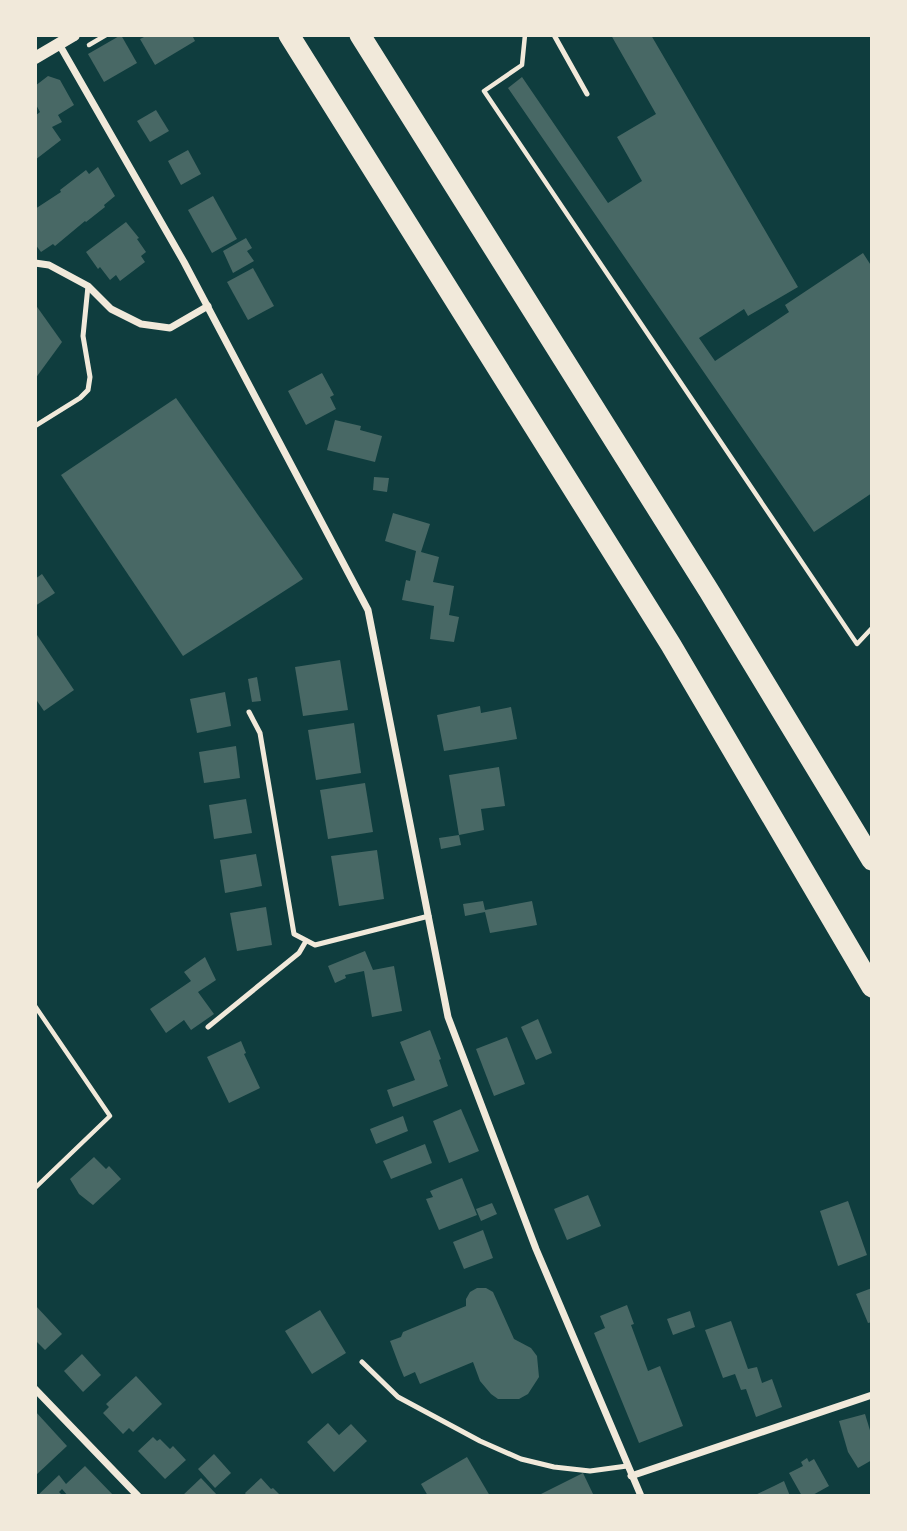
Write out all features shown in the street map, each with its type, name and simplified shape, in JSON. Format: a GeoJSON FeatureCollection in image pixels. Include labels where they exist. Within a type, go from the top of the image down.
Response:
{"type":"FeatureCollection","features":[{"type":"Feature","properties":{"kind":"highway"},"geometry":{"type":"LineString","coordinates":[[289,35],[671,645],[872,987]]}},
{"type":"Feature","properties":{"kind":"highway"},"geometry":{"type":"LineString","coordinates":[[360,35],[701,579],[872,860]]}},
{"type":"Feature","properties":{"kind":"street"},"geometry":{"type":"LineString","coordinates":[[35,58],[74,35]]}},
{"type":"Feature","properties":{"kind":"street"},"geometry":{"type":"LineString","coordinates":[[59,44],[208,306],[368,610],[449,1017],[536,1249],[641,1496]]}},
{"type":"Feature","properties":{"kind":"street"},"geometry":{"type":"LineString","coordinates":[[35,263],[49,265],[88,286],[111,309],[141,324],[170,328],[208,306]]}},
{"type":"Feature","properties":{"kind":"street"},"geometry":{"type":"LineString","coordinates":[[35,1389],[138,1496]]}},
{"type":"Feature","properties":{"kind":"street"},"geometry":{"type":"LineString","coordinates":[[631,1476],[872,1395]]}},
{"type":"Feature","properties":{"kind":"lane"},"geometry":{"type":"LineString","coordinates":[[554,35],[587,94]]}},
{"type":"Feature","properties":{"kind":"lane"},"geometry":{"type":"LineString","coordinates":[[35,426],[80,398],[88,390],[90,377],[83,336],[88,286]]}},
{"type":"Feature","properties":{"kind":"lane"},"geometry":{"type":"LineString","coordinates":[[249,712],[260,733],[294,934],[315,945],[429,916]]}},
{"type":"Feature","properties":{"kind":"lane"},"geometry":{"type":"LineString","coordinates":[[208,1027],[299,953],[306,941]]}},
{"type":"Feature","properties":{"kind":"lane"},"geometry":{"type":"LineString","coordinates":[[362,1362],[398,1397],[480,1441],[521,1459],[554,1467],[590,1471],[627,1466]]}},
{"type":"Feature","properties":{"kind":"path"},"geometry":{"type":"LineString","coordinates":[[525,35],[523,65],[484,91],[857,644],[872,628]]}},
{"type":"Feature","properties":{"kind":"path"},"geometry":{"type":"LineString","coordinates":[[35,1006],[110,1116],[35,1188]]}},
{"type":"Feature","properties":{"kind":"building"},"geometry":{"type":"Polygon","coordinates":[[[121,35],[137,63],[104,82],[88,54],[121,35]]]}},
{"type":"Feature","properties":{"kind":"building"},"geometry":{"type":"Polygon","coordinates":[[[148,35],[192,35],[195,41],[155,65],[140,39],[148,35]]]}},
{"type":"Feature","properties":{"kind":"building"},"geometry":{"type":"Polygon","coordinates":[[[611,35],[651,35],[798,287],[748,316],[744,309],[699,338],[715,361],[789,312],[785,305],[863,253],[872,267],[872,493],[814,532],[508,88],[522,77],[608,203],[642,181],[617,137],[656,114],[611,35]]]}},
{"type":"Feature","properties":{"kind":"building"},"geometry":{"type":"Polygon","coordinates":[[[48,76],[60,80],[74,105],[58,115],[62,122],[52,127],[61,140],[35,160],[35,116],[40,112],[35,103],[35,86],[48,76]]]}},
{"type":"Feature","properties":{"kind":"building"},"geometry":{"type":"Polygon","coordinates":[[[156,110],[169,131],[150,142],[137,121],[156,110]]]}},
{"type":"Feature","properties":{"kind":"building"},"geometry":{"type":"Polygon","coordinates":[[[188,150],[201,174],[181,185],[168,161],[188,150]]]}},
{"type":"Feature","properties":{"kind":"building"},"geometry":{"type":"Polygon","coordinates":[[[98,167],[115,196],[55,246],[53,244],[41,252],[35,244],[35,209],[61,192],[60,190],[86,170],[89,174],[98,167]]]}},
{"type":"Feature","properties":{"kind":"building"},"geometry":{"type":"Polygon","coordinates":[[[213,196],[237,239],[212,253],[188,210],[213,196]]]}},
{"type":"Feature","properties":{"kind":"building"},"geometry":{"type":"Polygon","coordinates":[[[126,222],[146,252],[141,256],[145,262],[120,281],[116,275],[110,280],[86,252],[126,222]]]}},
{"type":"Feature","properties":{"kind":"building"},"geometry":{"type":"Polygon","coordinates":[[[246,238],[252,248],[247,251],[254,261],[233,273],[223,251],[246,238]]]}},
{"type":"Feature","properties":{"kind":"building"},"geometry":{"type":"Polygon","coordinates":[[[253,268],[274,306],[248,320],[227,282],[253,268]]]}},
{"type":"Feature","properties":{"kind":"building"},"geometry":{"type":"Polygon","coordinates":[[[35,304],[62,342],[35,379],[35,304]]]}},
{"type":"Feature","properties":{"kind":"building"},"geometry":{"type":"Polygon","coordinates":[[[322,373],[334,395],[330,397],[336,409],[306,425],[288,391],[322,373]]]}},
{"type":"Feature","properties":{"kind":"building"},"geometry":{"type":"Polygon","coordinates":[[[176,398],[303,579],[183,656],[61,475],[176,398]]]}},
{"type":"Feature","properties":{"kind":"building"},"geometry":{"type":"Polygon","coordinates":[[[335,420],[361,426],[360,430],[382,436],[375,462],[327,450],[335,420]]]}},
{"type":"Feature","properties":{"kind":"building"},"geometry":{"type":"Polygon","coordinates":[[[374,477],[389,478],[387,492],[373,490],[374,477]]]}},
{"type":"Feature","properties":{"kind":"building"},"geometry":{"type":"Polygon","coordinates":[[[393,513],[430,524],[421,552],[439,557],[433,582],[454,586],[449,615],[459,617],[454,642],[430,639],[434,606],[402,600],[406,580],[410,581],[416,551],[385,541],[393,513]]]}},
{"type":"Feature","properties":{"kind":"building"},"geometry":{"type":"Polygon","coordinates":[[[42,574],[55,593],[35,606],[35,579],[42,574]]]}},
{"type":"Feature","properties":{"kind":"building"},"geometry":{"type":"Polygon","coordinates":[[[35,632],[74,690],[44,711],[35,698],[35,632]]]}},
{"type":"Feature","properties":{"kind":"building"},"geometry":{"type":"Polygon","coordinates":[[[340,660],[348,710],[303,716],[295,667],[340,660]]]}},
{"type":"Feature","properties":{"kind":"building"},"geometry":{"type":"Polygon","coordinates":[[[257,677],[261,701],[252,702],[248,679],[257,677]]]}},
{"type":"Feature","properties":{"kind":"building"},"geometry":{"type":"Polygon","coordinates":[[[225,692],[231,726],[197,733],[190,699],[225,692]]]}},
{"type":"Feature","properties":{"kind":"building"},"geometry":{"type":"Polygon","coordinates":[[[480,706],[481,713],[511,707],[517,739],[444,751],[437,715],[480,706]]]}},
{"type":"Feature","properties":{"kind":"building"},"geometry":{"type":"Polygon","coordinates":[[[354,723],[361,773],[316,780],[308,730],[354,723]]]}},
{"type":"Feature","properties":{"kind":"building"},"geometry":{"type":"Polygon","coordinates":[[[236,746],[240,778],[204,783],[199,752],[236,746]]]}},
{"type":"Feature","properties":{"kind":"building"},"geometry":{"type":"Polygon","coordinates":[[[499,767],[505,806],[481,809],[484,830],[459,835],[449,775],[499,767]]]}},
{"type":"Feature","properties":{"kind":"building"},"geometry":{"type":"Polygon","coordinates":[[[365,783],[373,832],[328,839],[320,790],[365,783]]]}},
{"type":"Feature","properties":{"kind":"building"},"geometry":{"type":"Polygon","coordinates":[[[246,799],[252,833],[214,839],[209,805],[246,799]]]}},
{"type":"Feature","properties":{"kind":"building"},"geometry":{"type":"Polygon","coordinates":[[[459,835],[461,845],[441,849],[439,838],[459,835]]]}},
{"type":"Feature","properties":{"kind":"building"},"geometry":{"type":"Polygon","coordinates":[[[377,850],[384,899],[339,906],[331,856],[377,850]]]}},
{"type":"Feature","properties":{"kind":"building"},"geometry":{"type":"Polygon","coordinates":[[[256,854],[262,886],[225,893],[220,860],[256,854]]]}},
{"type":"Feature","properties":{"kind":"building"},"geometry":{"type":"Polygon","coordinates":[[[483,901],[485,910],[532,901],[537,925],[490,933],[485,912],[465,916],[463,904],[483,901]]]}},
{"type":"Feature","properties":{"kind":"building"},"geometry":{"type":"Polygon","coordinates":[[[266,907],[272,945],[237,951],[230,913],[266,907]]]}},
{"type":"Feature","properties":{"kind":"building"},"geometry":{"type":"Polygon","coordinates":[[[365,951],[373,970],[394,966],[402,1011],[372,1017],[364,971],[345,975],[346,978],[335,983],[328,966],[365,951]]]}},
{"type":"Feature","properties":{"kind":"building"},"geometry":{"type":"Polygon","coordinates":[[[205,957],[216,980],[198,992],[214,1014],[191,1030],[184,1020],[166,1033],[150,1009],[191,981],[184,972],[205,957]]]}},
{"type":"Feature","properties":{"kind":"building"},"geometry":{"type":"Polygon","coordinates":[[[538,1019],[552,1053],[536,1060],[521,1027],[538,1019]]]}},
{"type":"Feature","properties":{"kind":"building"},"geometry":{"type":"Polygon","coordinates":[[[430,1030],[448,1086],[393,1107],[387,1090],[415,1080],[400,1042],[430,1030]]]}},
{"type":"Feature","properties":{"kind":"building"},"geometry":{"type":"Polygon","coordinates":[[[507,1037],[525,1084],[494,1096],[476,1049],[507,1037]]]}},
{"type":"Feature","properties":{"kind":"building"},"geometry":{"type":"Polygon","coordinates":[[[241,1041],[260,1088],[229,1103],[207,1057],[241,1041]]]}},
{"type":"Feature","properties":{"kind":"building"},"geometry":{"type":"Polygon","coordinates":[[[461,1109],[479,1151],[449,1163],[433,1121],[461,1109]]]}},
{"type":"Feature","properties":{"kind":"building"},"geometry":{"type":"Polygon","coordinates":[[[403,1116],[408,1131],[376,1144],[370,1129],[403,1116]]]}},
{"type":"Feature","properties":{"kind":"building"},"geometry":{"type":"Polygon","coordinates":[[[425,1144],[432,1163],[391,1179],[383,1161],[425,1144]]]}},
{"type":"Feature","properties":{"kind":"building"},"geometry":{"type":"Polygon","coordinates":[[[94,1157],[106,1169],[109,1166],[121,1179],[93,1205],[79,1194],[70,1179],[94,1157]]]}},
{"type":"Feature","properties":{"kind":"building"},"geometry":{"type":"Polygon","coordinates":[[[462,1178],[477,1215],[439,1230],[426,1199],[433,1197],[430,1191],[462,1178]]]}},
{"type":"Feature","properties":{"kind":"building"},"geometry":{"type":"Polygon","coordinates":[[[588,1195],[601,1226],[567,1240],[554,1209],[588,1195]]]}},
{"type":"Feature","properties":{"kind":"building"},"geometry":{"type":"Polygon","coordinates":[[[848,1201],[867,1255],[838,1266],[820,1211],[848,1201]]]}},
{"type":"Feature","properties":{"kind":"building"},"geometry":{"type":"Polygon","coordinates":[[[492,1203],[497,1214],[481,1221],[476,1209],[492,1203]]]}},
{"type":"Feature","properties":{"kind":"building"},"geometry":{"type":"Polygon","coordinates":[[[483,1230],[493,1258],[464,1269],[453,1242],[483,1230]]]}},
{"type":"Feature","properties":{"kind":"building"},"geometry":{"type":"Polygon","coordinates":[[[477,1288],[486,1288],[493,1292],[514,1339],[531,1348],[537,1356],[539,1377],[528,1394],[519,1399],[498,1399],[491,1394],[480,1381],[473,1362],[420,1384],[415,1372],[404,1377],[399,1365],[390,1341],[401,1337],[403,1332],[466,1306],[470,1292],[477,1288]]]}},
{"type":"Feature","properties":{"kind":"building"},"geometry":{"type":"Polygon","coordinates":[[[872,1288],[872,1322],[868,1323],[856,1294],[872,1288]]]}},
{"type":"Feature","properties":{"kind":"building"},"geometry":{"type":"Polygon","coordinates":[[[35,1305],[62,1334],[45,1350],[35,1340],[35,1305]]]}},
{"type":"Feature","properties":{"kind":"building"},"geometry":{"type":"Polygon","coordinates":[[[627,1305],[634,1324],[631,1325],[648,1371],[660,1366],[683,1426],[639,1443],[594,1333],[605,1328],[600,1316],[627,1305]]]}},
{"type":"Feature","properties":{"kind":"building"},"geometry":{"type":"Polygon","coordinates":[[[320,1310],[346,1353],[312,1374],[285,1331],[320,1310]]]}},
{"type":"Feature","properties":{"kind":"building"},"geometry":{"type":"Polygon","coordinates":[[[690,1311],[695,1327],[673,1335],[667,1319],[690,1311]]]}},
{"type":"Feature","properties":{"kind":"building"},"geometry":{"type":"Polygon","coordinates":[[[731,1321],[748,1369],[757,1367],[762,1383],[772,1379],[782,1407],[756,1417],[746,1389],[741,1390],[735,1374],[723,1378],[705,1330],[731,1321]]]}},
{"type":"Feature","properties":{"kind":"building"},"geometry":{"type":"Polygon","coordinates":[[[82,1354],[101,1375],[83,1392],[64,1371],[82,1354]]]}},
{"type":"Feature","properties":{"kind":"building"},"geometry":{"type":"Polygon","coordinates":[[[136,1376],[162,1404],[133,1432],[129,1428],[123,1434],[103,1413],[109,1407],[106,1404],[136,1376]]]}},
{"type":"Feature","properties":{"kind":"building"},"geometry":{"type":"Polygon","coordinates":[[[35,1411],[67,1446],[35,1476],[35,1411]]]}},
{"type":"Feature","properties":{"kind":"building"},"geometry":{"type":"Polygon","coordinates":[[[865,1414],[872,1437],[872,1460],[858,1468],[848,1452],[839,1421],[865,1414]]]}},
{"type":"Feature","properties":{"kind":"building"},"geometry":{"type":"Polygon","coordinates":[[[328,1423],[339,1435],[351,1424],[367,1441],[334,1472],[307,1442],[328,1423]]]}},
{"type":"Feature","properties":{"kind":"building"},"geometry":{"type":"Polygon","coordinates":[[[153,1437],[157,1441],[160,1439],[170,1449],[173,1446],[186,1460],[165,1479],[138,1451],[153,1437]]]}},
{"type":"Feature","properties":{"kind":"building"},"geometry":{"type":"Polygon","coordinates":[[[214,1454],[231,1473],[215,1488],[198,1469],[214,1454]]]}},
{"type":"Feature","properties":{"kind":"building"},"geometry":{"type":"Polygon","coordinates":[[[467,1457],[490,1496],[428,1496],[421,1484],[467,1457]]]}},
{"type":"Feature","properties":{"kind":"building"},"geometry":{"type":"Polygon","coordinates":[[[807,1458],[809,1462],[814,1459],[829,1486],[811,1496],[802,1496],[789,1473],[803,1466],[801,1462],[807,1458]]]}},
{"type":"Feature","properties":{"kind":"building"},"geometry":{"type":"Polygon","coordinates":[[[85,1466],[114,1496],[68,1496],[62,1489],[59,1496],[37,1496],[59,1475],[66,1484],[85,1466]]]}},
{"type":"Feature","properties":{"kind":"building"},"geometry":{"type":"Polygon","coordinates":[[[583,1473],[594,1496],[542,1496],[541,1494],[583,1473]]]}},
{"type":"Feature","properties":{"kind":"building"},"geometry":{"type":"Polygon","coordinates":[[[201,1478],[218,1496],[182,1496],[201,1478]]]}},
{"type":"Feature","properties":{"kind":"building"},"geometry":{"type":"Polygon","coordinates":[[[261,1478],[281,1496],[247,1496],[245,1493],[261,1478]]]}},
{"type":"Feature","properties":{"kind":"building"},"geometry":{"type":"Polygon","coordinates":[[[784,1481],[790,1496],[753,1496],[774,1486],[784,1481]]]}}]}
